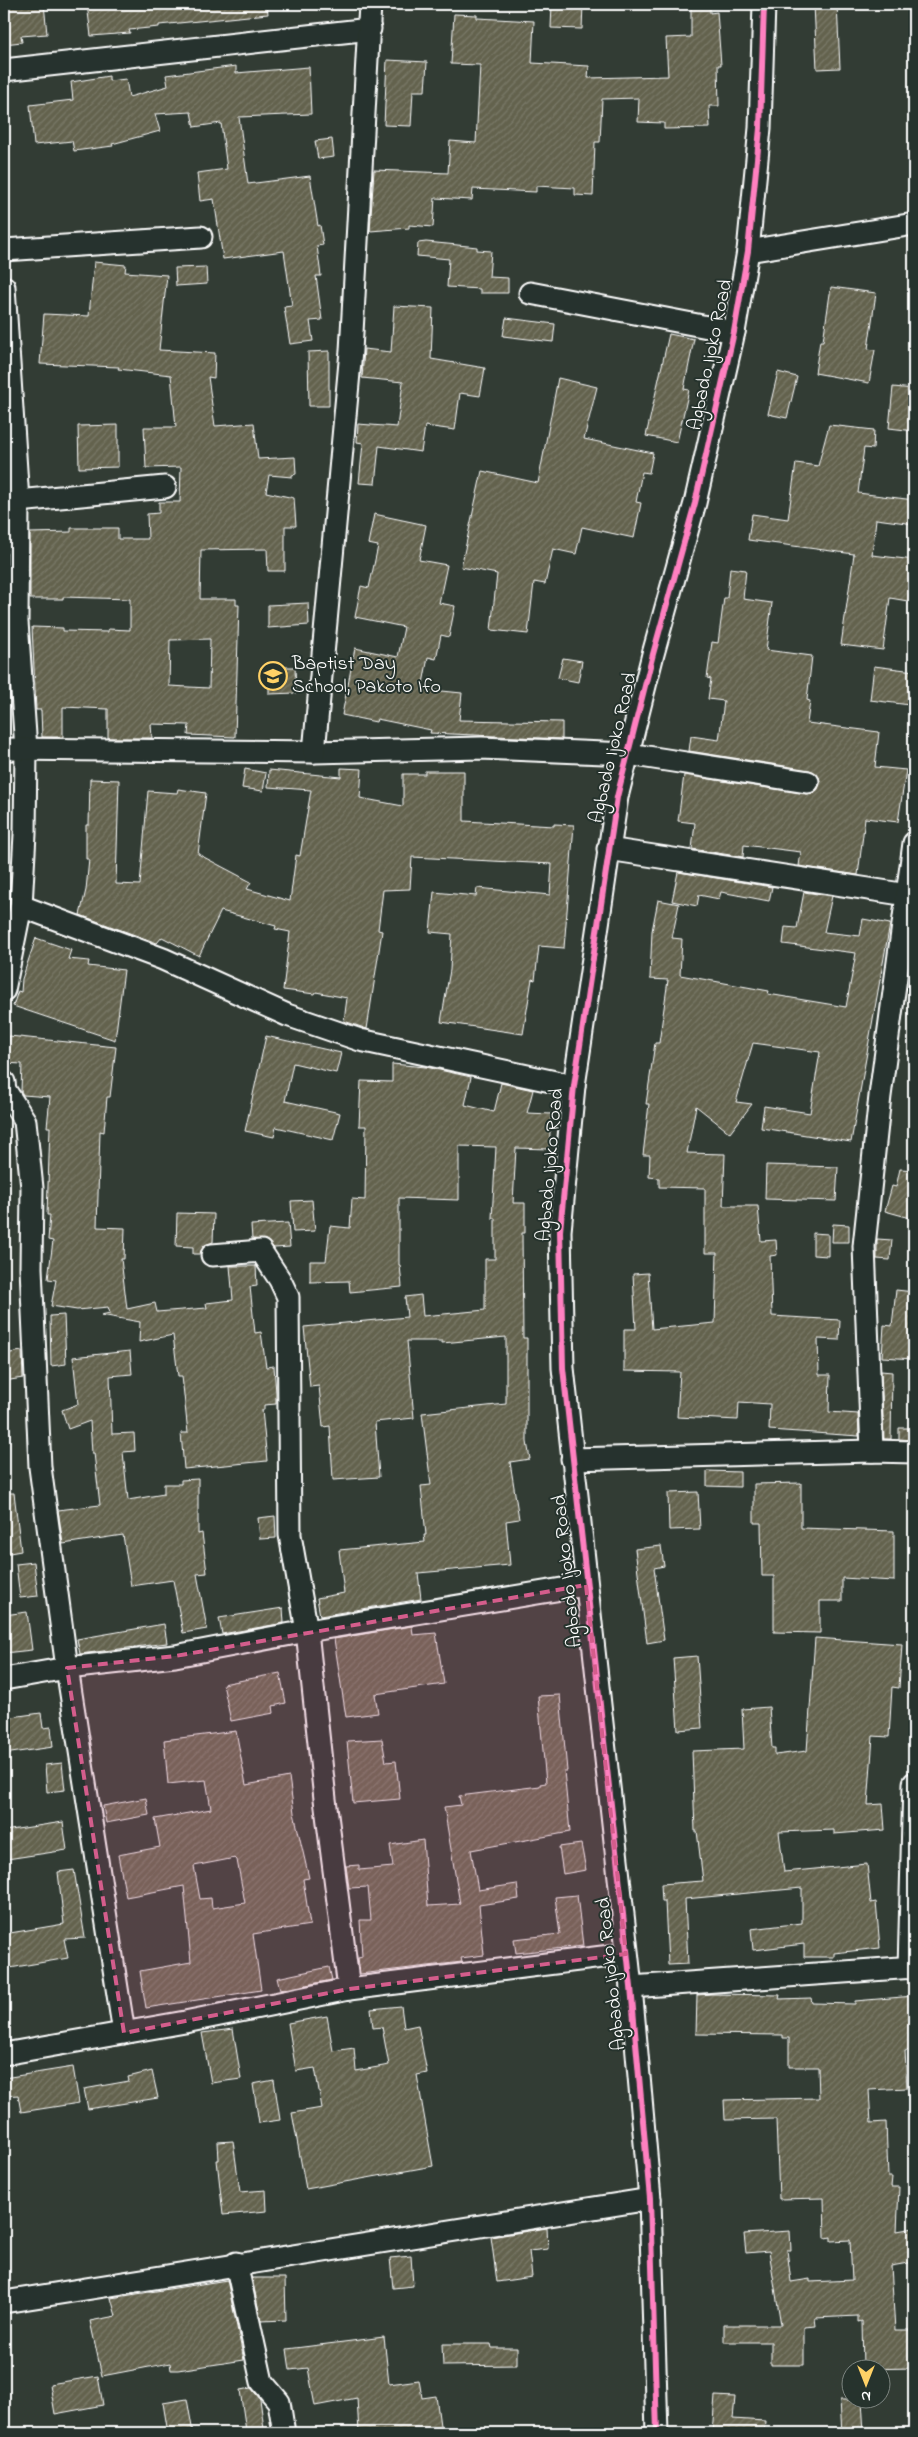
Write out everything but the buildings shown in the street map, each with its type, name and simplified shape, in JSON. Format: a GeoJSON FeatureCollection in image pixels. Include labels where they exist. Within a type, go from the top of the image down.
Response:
{"type":"FeatureCollection","features":[{"type":"Feature","properties":{"kind":"street"},"geometry":{"type":"LineString","coordinates":[[314,752],[351,351],[370,4]]}},
{"type":"Feature","properties":{"kind":"street","name":"Agbado Ijoko Road"},"geometry":{"type":"LineString","coordinates":[[657,2433],[650,2199],[631,1987],[562,1368],[560,1231],[574,1086],[608,849],[628,754],[695,503],[734,332],[748,251],[760,128],[764,4]]}},
{"type":"Feature","properties":{"kind":"street"},"geometry":{"type":"LineString","coordinates":[[4,70],[370,30]]}},
{"type":"Feature","properties":{"kind":"street"},"geometry":{"type":"LineString","coordinates":[[748,251],[914,224]]}},
{"type":"Feature","properties":{"kind":"street"},"geometry":{"type":"LineString","coordinates":[[4,250],[201,237]]}},
{"type":"Feature","properties":{"kind":"street"},"geometry":{"type":"LineString","coordinates":[[4,287],[18,501],[18,622],[26,749],[25,834],[21,906],[4,990]]}},
{"type":"Feature","properties":{"kind":"street"},"geometry":{"type":"LineString","coordinates":[[530,293],[734,332]]}},
{"type":"Feature","properties":{"kind":"street"},"geometry":{"type":"LineString","coordinates":[[18,501],[166,487]]}},
{"type":"Feature","properties":{"kind":"street"},"geometry":{"type":"LineString","coordinates":[[4,749],[314,752],[481,748],[628,754],[808,782]]}},
{"type":"Feature","properties":{"kind":"street"},"geometry":{"type":"LineString","coordinates":[[872,1451],[864,1246],[880,1096],[910,895],[914,843]]}},
{"type":"Feature","properties":{"kind":"street"},"geometry":{"type":"LineString","coordinates":[[608,849],[910,895]]}},
{"type":"Feature","properties":{"kind":"street"},"geometry":{"type":"LineString","coordinates":[[21,906],[163,959],[287,1015],[360,1040],[574,1086]]}},
{"type":"Feature","properties":{"kind":"street"},"geometry":{"type":"LineString","coordinates":[[4,1082],[5,1090],[25,1121],[32,1188],[31,1268],[40,1467],[67,1668],[124,2033]]}},
{"type":"Feature","properties":{"kind":"street"},"geometry":{"type":"LineString","coordinates":[[212,1255],[261,1252],[280,1280],[288,1297],[290,1535],[307,1631],[325,1799],[349,1989]]}},
{"type":"Feature","properties":{"kind":"street"},"geometry":{"type":"LineString","coordinates":[[572,1459],[872,1451],[914,1452]]}},
{"type":"Feature","properties":{"kind":"street"},"geometry":{"type":"LineString","coordinates":[[4,1679],[67,1668],[175,1656],[307,1631],[586,1585]]}},
{"type":"Feature","properties":{"kind":"street"},"geometry":{"type":"LineString","coordinates":[[631,1987],[912,1968],[914,1783]]}},
{"type":"Feature","properties":{"kind":"street"},"geometry":{"type":"LineString","coordinates":[[4,2054],[124,2033],[349,1989],[626,1954]]}},
{"type":"Feature","properties":{"kind":"street"},"geometry":{"type":"LineString","coordinates":[[4,2302],[236,2263],[650,2199]]}},
{"type":"Feature","properties":{"kind":"street"},"geometry":{"type":"LineString","coordinates":[[236,2263],[262,2382],[279,2402],[284,2433]]}},
{"type":"Feature","properties":{"kind":"highlighted area"},"geometry":{"type":"Polygon","coordinates":[[[586,1585],[626,1954],[349,1989],[124,2033],[67,1668],[175,1656],[586,1585]]]}},
{"type":"Feature","properties":{"kind":"cycle path"},"geometry":{"type":"LineString","coordinates":[[657,2433],[650,2199],[631,1987],[563,1368],[560,1231],[574,1086],[617,797],[653,654],[695,503],[734,332],[748,251],[760,128],[764,4]]}},
{"type":"Feature","properties":{"kind":"place","name":"Baptist Day School, Pakoto Ifo"},"geometry":{"type":"Point","coordinates":[273,676]}}]}
